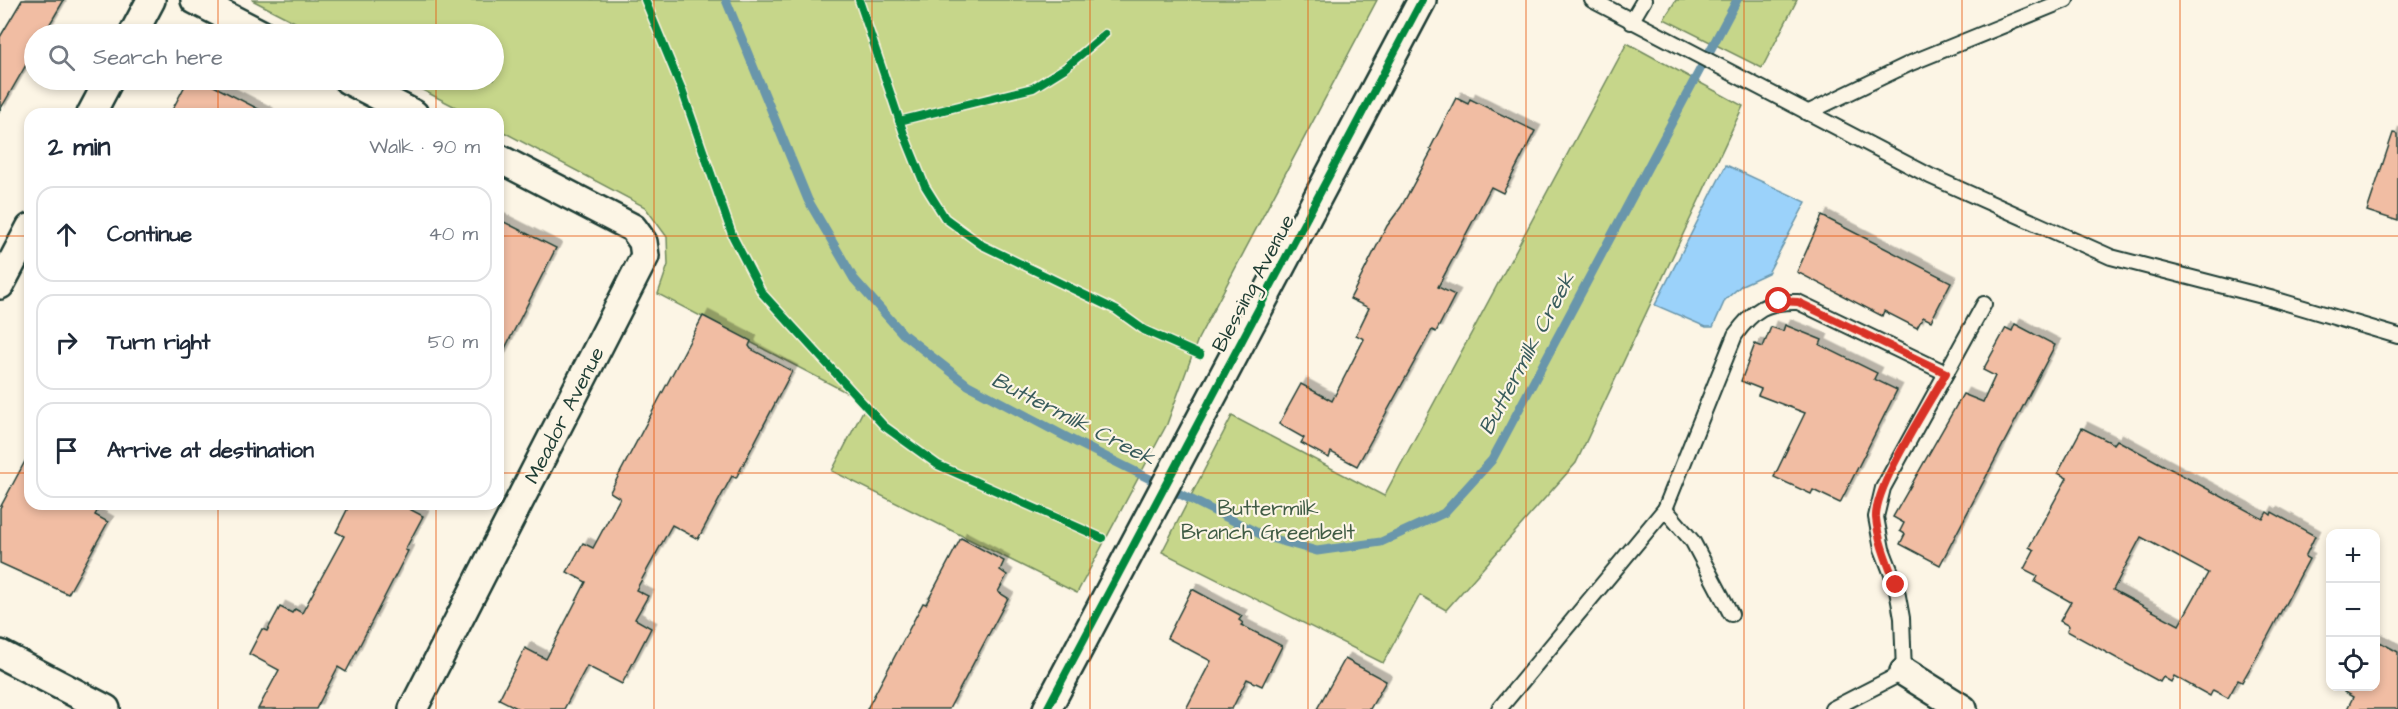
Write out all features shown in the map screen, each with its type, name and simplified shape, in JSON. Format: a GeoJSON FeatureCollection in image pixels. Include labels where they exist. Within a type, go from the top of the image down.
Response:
{"type":"FeatureCollection","features":[{"type":"Feature","properties":{"kind":"street"},"geometry":{"type":"LineString","coordinates":[[138,24],[151,0]]}},
{"type":"Feature","properties":{"kind":"street"},"geometry":{"type":"LineString","coordinates":[[195,0],[242,24]]}},
{"type":"Feature","properties":{"kind":"street","name":"Blessing Avenue"},"geometry":{"type":"LineString","coordinates":[[1047,709],[1422,0]]}},
{"type":"Feature","properties":{"kind":"street"},"geometry":{"type":"LineString","coordinates":[[94,108],[104,90]]}},
{"type":"Feature","properties":{"kind":"street"},"geometry":{"type":"LineString","coordinates":[[367,90],[402,108]]}},
{"type":"Feature","properties":{"kind":"street","name":"Meador Avenue"},"geometry":{"type":"LineString","coordinates":[[413,709],[638,273],[645,248],[633,228],[504,161]]}},
{"type":"Feature","properties":{"kind":"street"},"geometry":{"type":"LineString","coordinates":[[0,285],[24,239]]}},
{"type":"Feature","properties":{"kind":"street"},"geometry":{"type":"LineString","coordinates":[[0,654],[106,709]]}},
{"type":"Feature","properties":{"kind":"street"},"geometry":{"type":"LineString","coordinates":[[1904,672],[1963,709]]}},
{"type":"Feature","properties":{"kind":"lane"},"geometry":{"type":"LineString","coordinates":[[1592,0],[1930,176],[2111,257],[2270,298],[2398,336]]}},
{"type":"Feature","properties":{"kind":"lane"},"geometry":{"type":"LineString","coordinates":[[1631,22],[1644,0]]}},
{"type":"Feature","properties":{"kind":"lane"},"geometry":{"type":"LineString","coordinates":[[1807,113],[1911,63],[2066,0]]}},
{"type":"Feature","properties":{"kind":"lane"},"geometry":{"type":"LineString","coordinates":[[1499,709],[1665,509],[1735,335],[1747,319],[1763,306],[1779,301],[1798,302],[1946,373]]}},
{"type":"Feature","properties":{"kind":"lane"},"geometry":{"type":"LineString","coordinates":[[1832,709],[1904,672],[1902,618],[1896,585],[1882,549],[1876,517],[1883,488],[1984,304]]}},
{"type":"Feature","properties":{"kind":"lane"},"geometry":{"type":"LineString","coordinates":[[1665,509],[1693,542],[1731,614]]}},
{"type":"Feature","properties":{"kind":"green space"},"geometry":{"type":"Polygon","coordinates":[[[252,0],[1377,0],[1198,339],[1167,424],[1077,593],[832,471],[867,403],[658,294],[668,265],[667,237],[645,207],[504,132],[504,108],[457,108],[422,90],[504,90],[504,24],[299,24],[252,0]]]}},
{"type":"Feature","properties":{"kind":"green space"},"geometry":{"type":"Polygon","coordinates":[[[1676,0],[1797,0],[1762,68],[1664,19],[1676,0]]]}},
{"type":"Feature","properties":{"kind":"green space","name":"Buttermilk Branch Greenbelt"},"geometry":{"type":"Polygon","coordinates":[[[1627,43],[1743,106],[1576,463],[1446,610],[1420,595],[1383,663],[1162,552],[1232,416],[1384,496],[1627,43]]]}},
{"type":"Feature","properties":{"kind":"water"},"geometry":{"type":"Polygon","coordinates":[[[1726,165],[1806,202],[1768,273],[1742,285],[1725,300],[1713,327],[1706,327],[1655,305],[1726,165]]]}},
{"type":"Feature","properties":{"kind":"building"},"geometry":{"type":"Polygon","coordinates":[[[22,0],[64,0],[50,24],[24,24],[24,68],[0,110],[0,37],[22,0]]]}},
{"type":"Feature","properties":{"kind":"building"},"geometry":{"type":"Polygon","coordinates":[[[183,90],[221,90],[256,108],[173,108],[183,90]]]}},
{"type":"Feature","properties":{"kind":"building"},"geometry":{"type":"Polygon","coordinates":[[[1456,98],[1468,104],[1470,99],[1535,131],[1503,193],[1491,187],[1438,287],[1455,295],[1436,332],[1432,330],[1357,466],[1331,452],[1329,458],[1301,443],[1304,438],[1279,424],[1301,384],[1332,401],[1364,339],[1356,335],[1369,308],[1350,299],[1387,226],[1401,207],[1432,150],[1430,149],[1456,98]]]}},
{"type":"Feature","properties":{"kind":"building"},"geometry":{"type":"Polygon","coordinates":[[[2393,133],[2398,134],[2398,221],[2367,211],[2393,133]]]}},
{"type":"Feature","properties":{"kind":"building"},"geometry":{"type":"Polygon","coordinates":[[[1822,216],[1951,282],[1931,321],[1923,317],[1917,328],[1884,311],[1882,316],[1797,272],[1822,216]]]}},
{"type":"Feature","properties":{"kind":"building"},"geometry":{"type":"Polygon","coordinates":[[[504,222],[556,248],[504,350],[504,222]]]}},
{"type":"Feature","properties":{"kind":"building"},"geometry":{"type":"Polygon","coordinates":[[[703,316],[751,341],[749,346],[751,349],[792,371],[736,478],[732,476],[698,539],[672,525],[636,590],[648,596],[635,619],[651,628],[622,684],[587,666],[564,709],[519,709],[499,699],[525,648],[546,659],[586,582],[567,572],[583,543],[593,548],[620,498],[610,492],[703,316]]]}},
{"type":"Feature","properties":{"kind":"building"},"geometry":{"type":"Polygon","coordinates":[[[2015,324],[2055,345],[1940,565],[1900,544],[1905,534],[1900,531],[1904,523],[1893,517],[1963,394],[1983,402],[1995,376],[1983,370],[2006,328],[2012,331],[2015,324]]]}},
{"type":"Feature","properties":{"kind":"building"},"geometry":{"type":"Polygon","coordinates":[[[1785,325],[1822,340],[1820,345],[1877,373],[1874,379],[1897,390],[1840,503],[1813,490],[1811,494],[1774,477],[1805,413],[1758,395],[1761,389],[1741,381],[1755,344],[1763,347],[1771,327],[1783,331],[1785,325]]]}},
{"type":"Feature","properties":{"kind":"building"},"geometry":{"type":"Polygon","coordinates":[[[2082,428],[2114,444],[2117,440],[2263,519],[2267,512],[2271,515],[2272,512],[2315,536],[2305,557],[2309,559],[2267,638],[2242,682],[2238,680],[2228,698],[2213,690],[2210,696],[2174,676],[2171,682],[2163,677],[2160,682],[2067,631],[2069,626],[2060,621],[2071,602],[2035,582],[2038,576],[2024,569],[2034,550],[2029,547],[2067,478],[2058,473],[2082,428]],[[2141,537],[2113,590],[2179,625],[2208,573],[2141,537]]]}},
{"type":"Feature","properties":{"kind":"building"},"geometry":{"type":"Polygon","coordinates":[[[24,463],[24,510],[98,510],[95,515],[108,522],[68,594],[0,563],[0,508],[24,463]]]}},
{"type":"Feature","properties":{"kind":"building"},"geometry":{"type":"Polygon","coordinates":[[[347,510],[412,510],[423,516],[405,550],[408,551],[346,672],[338,667],[316,709],[258,709],[279,670],[249,654],[262,629],[267,631],[280,607],[292,613],[295,609],[302,613],[344,536],[336,532],[347,510]]]}},
{"type":"Feature","properties":{"kind":"building"},"geometry":{"type":"Polygon","coordinates":[[[961,538],[1004,561],[1000,570],[1007,575],[998,592],[1008,598],[949,709],[867,709],[923,603],[926,604],[961,538]]]}},
{"type":"Feature","properties":{"kind":"building"},"geometry":{"type":"Polygon","coordinates":[[[1192,589],[1242,616],[1239,620],[1243,623],[1241,625],[1282,646],[1262,686],[1247,679],[1232,709],[1186,709],[1211,661],[1167,638],[1192,589]]]}},
{"type":"Feature","properties":{"kind":"building"},"geometry":{"type":"Polygon","coordinates":[[[2380,642],[2398,652],[2398,709],[2347,709],[2353,697],[2344,692],[2380,691],[2380,642]]]}},
{"type":"Feature","properties":{"kind":"building"},"geometry":{"type":"Polygon","coordinates":[[[1345,659],[1386,681],[1370,709],[1317,709],[1345,659]]]}},
{"type":"Feature","properties":{"kind":"waterway","name":"Buttermilk Creek"},"geometry":{"type":"LineString","coordinates":[[726,0],[808,200],[854,279],[903,334],[968,385],[1070,439],[1264,536],[1317,551],[1381,542],[1444,513],[1492,460],[1737,0]]}},
{"type":"Feature","properties":{"kind":"cycle path"},"geometry":{"type":"LineString","coordinates":[[645,0],[682,90],[733,237],[762,293],[884,426],[938,465],[1102,538]]}},
{"type":"Feature","properties":{"kind":"cycle path"},"geometry":{"type":"LineString","coordinates":[[859,0],[904,134],[925,186],[945,218],[982,245],[1116,310],[1144,330],[1200,355]]}},
{"type":"Feature","properties":{"kind":"cycle path"},"geometry":{"type":"LineString","coordinates":[[1047,709],[1422,0]]}},
{"type":"Feature","properties":{"kind":"cycle path"},"geometry":{"type":"LineString","coordinates":[[899,121],[1033,88],[1065,68],[1105,34]]}},
{"type":"Feature","properties":{"kind":"route"},"geometry":{"type":"LineString","coordinates":[[1779,301],[1798,302],[1946,373],[1883,488],[1876,517],[1882,549],[1896,585]]}}]}
